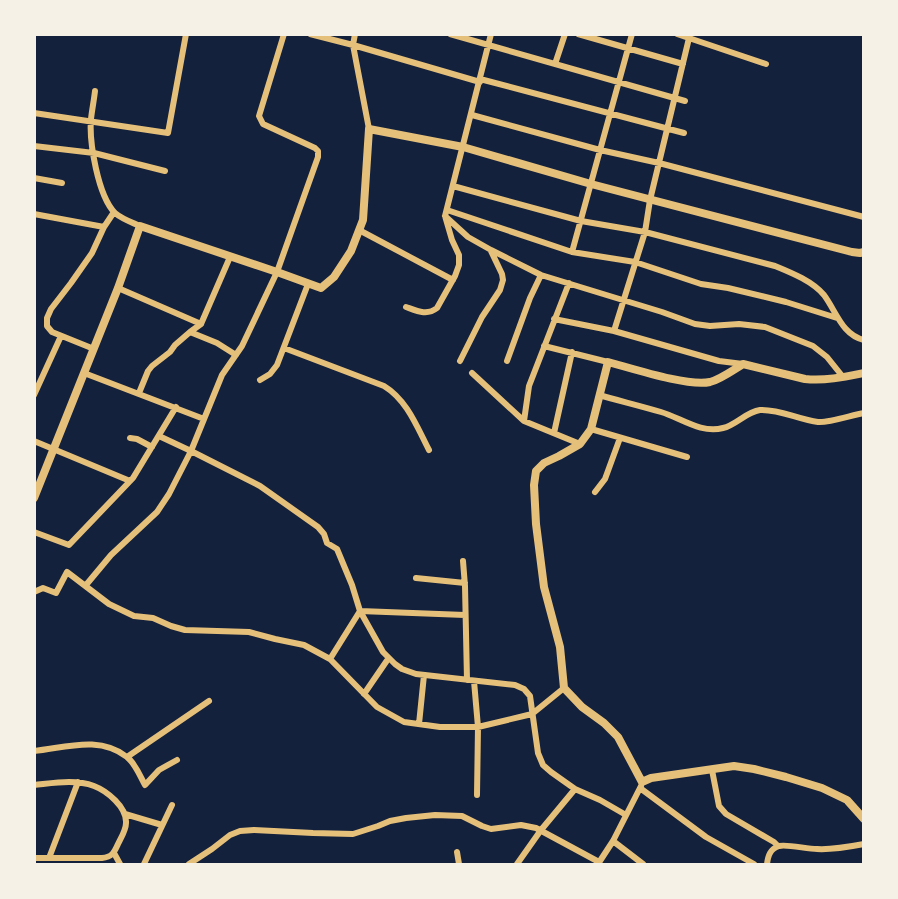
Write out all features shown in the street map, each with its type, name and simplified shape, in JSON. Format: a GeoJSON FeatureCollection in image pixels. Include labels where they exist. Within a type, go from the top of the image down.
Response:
{"type":"FeatureCollection","features":[{"type":"Feature","properties":{"kind":"street"},"geometry":{"type":"LineString","coordinates":[[34,113],[168,133],[186,34]]}},
{"type":"Feature","properties":{"kind":"street"},"geometry":{"type":"LineString","coordinates":[[86,585],[111,555],[157,512],[169,494],[191,450],[222,375],[242,346],[278,272],[318,157],[318,151],[315,148],[263,124],[259,116],[284,34]]}},
{"type":"Feature","properties":{"kind":"street"},"geometry":{"type":"LineString","coordinates":[[310,34],[480,81],[610,112],[684,133]]}},
{"type":"Feature","properties":{"kind":"street"},"geometry":{"type":"LineString","coordinates":[[95,91],[91,121],[94,153],[103,194],[114,212],[140,226],[321,288],[334,277],[351,251],[363,220],[369,129],[353,45],[355,34]]}},
{"type":"Feature","properties":{"kind":"street"},"geometry":{"type":"LineString","coordinates":[[450,34],[685,101]]}},
{"type":"Feature","properties":{"kind":"street"},"geometry":{"type":"LineString","coordinates":[[406,307],[427,314],[433,312],[453,280],[459,265],[459,255],[452,240],[446,213],[492,34]]}},
{"type":"Feature","properties":{"kind":"street"},"geometry":{"type":"LineString","coordinates":[[555,64],[565,34]]}},
{"type":"Feature","properties":{"kind":"street"},"geometry":{"type":"LineString","coordinates":[[578,34],[683,64]]}},
{"type":"Feature","properties":{"kind":"street"},"geometry":{"type":"LineString","coordinates":[[572,252],[632,34]]}},
{"type":"Feature","properties":{"kind":"street"},"geometry":{"type":"LineString","coordinates":[[677,34],[766,64]]}},
{"type":"Feature","properties":{"kind":"street"},"geometry":{"type":"LineString","coordinates":[[614,331],[645,232],[650,200],[689,37]]}},
{"type":"Feature","properties":{"kind":"street"},"geometry":{"type":"LineString","coordinates":[[472,115],[864,217]]}},
{"type":"Feature","properties":{"kind":"street"},"geometry":{"type":"LineString","coordinates":[[369,129],[463,147],[650,200],[852,252],[864,252]]}},
{"type":"Feature","properties":{"kind":"street"},"geometry":{"type":"LineString","coordinates":[[34,146],[94,153],[165,171]]}},
{"type":"Feature","properties":{"kind":"street"},"geometry":{"type":"LineString","coordinates":[[34,178],[62,183]]}},
{"type":"Feature","properties":{"kind":"street"},"geometry":{"type":"LineString","coordinates":[[453,186],[580,221],[645,232],[795,274],[823,295],[850,334],[857,339],[864,340]]}},
{"type":"Feature","properties":{"kind":"street"},"geometry":{"type":"LineString","coordinates":[[94,349],[52,332],[47,326],[47,318],[51,309],[92,253],[114,212]]}},
{"type":"Feature","properties":{"kind":"street"},"geometry":{"type":"LineString","coordinates":[[446,213],[468,237],[541,275],[695,324],[710,326],[739,324],[765,327],[813,346],[827,357],[843,377]]}},
{"type":"Feature","properties":{"kind":"street"},"geometry":{"type":"LineString","coordinates":[[446,213],[572,252],[635,262],[701,284],[786,302],[837,318]]}},
{"type":"Feature","properties":{"kind":"street"},"geometry":{"type":"LineString","coordinates":[[34,214],[104,227]]}},
{"type":"Feature","properties":{"kind":"street"},"geometry":{"type":"LineString","coordinates":[[34,498],[118,288],[140,226]]}},
{"type":"Feature","properties":{"kind":"street"},"geometry":{"type":"LineString","coordinates":[[359,230],[453,280]]}},
{"type":"Feature","properties":{"kind":"street"},"geometry":{"type":"LineString","coordinates":[[460,361],[482,316],[500,290],[502,274],[491,250]]}},
{"type":"Feature","properties":{"kind":"street"},"geometry":{"type":"LineString","coordinates":[[139,393],[152,366],[201,324],[230,257]]}},
{"type":"Feature","properties":{"kind":"street"},"geometry":{"type":"LineString","coordinates":[[507,361],[541,275]]}},
{"type":"Feature","properties":{"kind":"street"},"geometry":{"type":"LineString","coordinates":[[524,421],[529,386],[569,283]]}},
{"type":"Feature","properties":{"kind":"street"},"geometry":{"type":"LineString","coordinates":[[260,380],[270,374],[277,365],[308,284]]}},
{"type":"Feature","properties":{"kind":"street"},"geometry":{"type":"LineString","coordinates":[[118,288],[201,324]]}},
{"type":"Feature","properties":{"kind":"street"},"geometry":{"type":"LineString","coordinates":[[554,319],[614,331],[719,361],[743,364],[805,380],[843,377],[864,372]]}},
{"type":"Feature","properties":{"kind":"street"},"geometry":{"type":"LineString","coordinates":[[189,332],[217,343],[236,355]]}},
{"type":"Feature","properties":{"kind":"street"},"geometry":{"type":"LineString","coordinates":[[34,395],[61,336]]}},
{"type":"Feature","properties":{"kind":"street"},"geometry":{"type":"LineString","coordinates":[[544,346],[673,379],[703,384],[743,364]]}},
{"type":"Feature","properties":{"kind":"street"},"geometry":{"type":"LineString","coordinates":[[284,348],[391,389],[412,417],[429,450]]}},
{"type":"Feature","properties":{"kind":"street"},"geometry":{"type":"LineString","coordinates":[[554,433],[572,352]]}},
{"type":"Feature","properties":{"kind":"street"},"geometry":{"type":"LineString","coordinates":[[608,362],[591,429],[580,444],[544,463],[536,471],[534,485],[536,524],[544,587],[560,647],[564,688],[618,737],[641,785],[706,837],[754,864]]}},
{"type":"Feature","properties":{"kind":"street"},"geometry":{"type":"LineString","coordinates":[[84,373],[204,419]]}},
{"type":"Feature","properties":{"kind":"street"},"geometry":{"type":"LineString","coordinates":[[472,373],[524,421],[580,444]]}},
{"type":"Feature","properties":{"kind":"street"},"geometry":{"type":"LineString","coordinates":[[599,395],[665,413],[693,426],[709,429],[722,428],[750,413],[761,410],[819,422],[864,413]]}},
{"type":"Feature","properties":{"kind":"street"},"geometry":{"type":"LineString","coordinates":[[34,532],[69,545],[130,481],[176,407]]}},
{"type":"Feature","properties":{"kind":"street"},"geometry":{"type":"LineString","coordinates":[[591,429],[687,457]]}},
{"type":"Feature","properties":{"kind":"street"},"geometry":{"type":"LineString","coordinates":[[159,436],[260,486],[318,527],[327,543],[337,549],[360,611],[383,652],[402,669],[424,675],[519,686],[527,692],[530,696],[540,759],[547,769],[575,789],[626,815]]}},
{"type":"Feature","properties":{"kind":"street"},"geometry":{"type":"LineString","coordinates":[[130,438],[152,447]]}},
{"type":"Feature","properties":{"kind":"street"},"geometry":{"type":"LineString","coordinates":[[595,492],[605,479],[620,438]]}},
{"type":"Feature","properties":{"kind":"street"},"geometry":{"type":"LineString","coordinates":[[34,441],[130,481]]}},
{"type":"Feature","properties":{"kind":"street"},"geometry":{"type":"LineString","coordinates":[[463,561],[470,680],[478,728],[477,795]]}},
{"type":"Feature","properties":{"kind":"street"},"geometry":{"type":"LineString","coordinates":[[34,592],[43,588],[56,593],[67,572],[109,604],[134,616],[153,618],[185,630],[249,632],[304,645],[330,660],[377,707],[404,722],[440,727],[478,728],[532,714],[564,688]]}},
{"type":"Feature","properties":{"kind":"street"},"geometry":{"type":"LineString","coordinates":[[416,578],[465,583]]}},
{"type":"Feature","properties":{"kind":"street"},"geometry":{"type":"LineString","coordinates":[[360,611],[465,615]]}},
{"type":"Feature","properties":{"kind":"street"},"geometry":{"type":"LineString","coordinates":[[330,660],[360,611]]}},
{"type":"Feature","properties":{"kind":"street"},"geometry":{"type":"LineString","coordinates":[[364,694],[388,658]]}},
{"type":"Feature","properties":{"kind":"street"},"geometry":{"type":"LineString","coordinates":[[419,724],[424,675]]}},
{"type":"Feature","properties":{"kind":"street"},"geometry":{"type":"LineString","coordinates":[[128,757],[209,701]]}},
{"type":"Feature","properties":{"kind":"street"},"geometry":{"type":"LineString","coordinates":[[34,751],[82,744],[111,748],[128,757],[145,785],[159,770],[177,760]]}},
{"type":"Feature","properties":{"kind":"street"},"geometry":{"type":"LineString","coordinates":[[189,864],[230,835],[247,830],[353,834],[390,821],[449,815],[462,816],[491,829],[521,825],[541,830],[598,863],[613,841],[641,785],[651,778],[734,766],[786,777],[822,788],[847,800],[864,819]]}},
{"type":"Feature","properties":{"kind":"street"},"geometry":{"type":"LineString","coordinates":[[712,770],[719,806],[726,814],[778,846]]}},
{"type":"Feature","properties":{"kind":"street"},"geometry":{"type":"LineString","coordinates":[[49,858],[78,782]]}},
{"type":"Feature","properties":{"kind":"street"},"geometry":{"type":"LineString","coordinates":[[34,785],[78,782],[99,788],[125,814],[126,822],[114,853],[105,858],[34,858]]}},
{"type":"Feature","properties":{"kind":"street"},"geometry":{"type":"LineString","coordinates":[[517,864],[541,830],[575,789]]}},
{"type":"Feature","properties":{"kind":"street"},"geometry":{"type":"LineString","coordinates":[[144,864],[172,805]]}},
{"type":"Feature","properties":{"kind":"street"},"geometry":{"type":"LineString","coordinates":[[125,814],[162,825]]}},
{"type":"Feature","properties":{"kind":"street"},"geometry":{"type":"LineString","coordinates":[[613,841],[643,864]]}},
{"type":"Feature","properties":{"kind":"street"},"geometry":{"type":"LineString","coordinates":[[767,864],[769,854],[778,846],[819,849],[864,844]]}},
{"type":"Feature","properties":{"kind":"street"},"geometry":{"type":"LineString","coordinates":[[457,852],[459,864]]}},
{"type":"Feature","properties":{"kind":"street"},"geometry":{"type":"LineString","coordinates":[[114,853],[120,864]]}}]}
